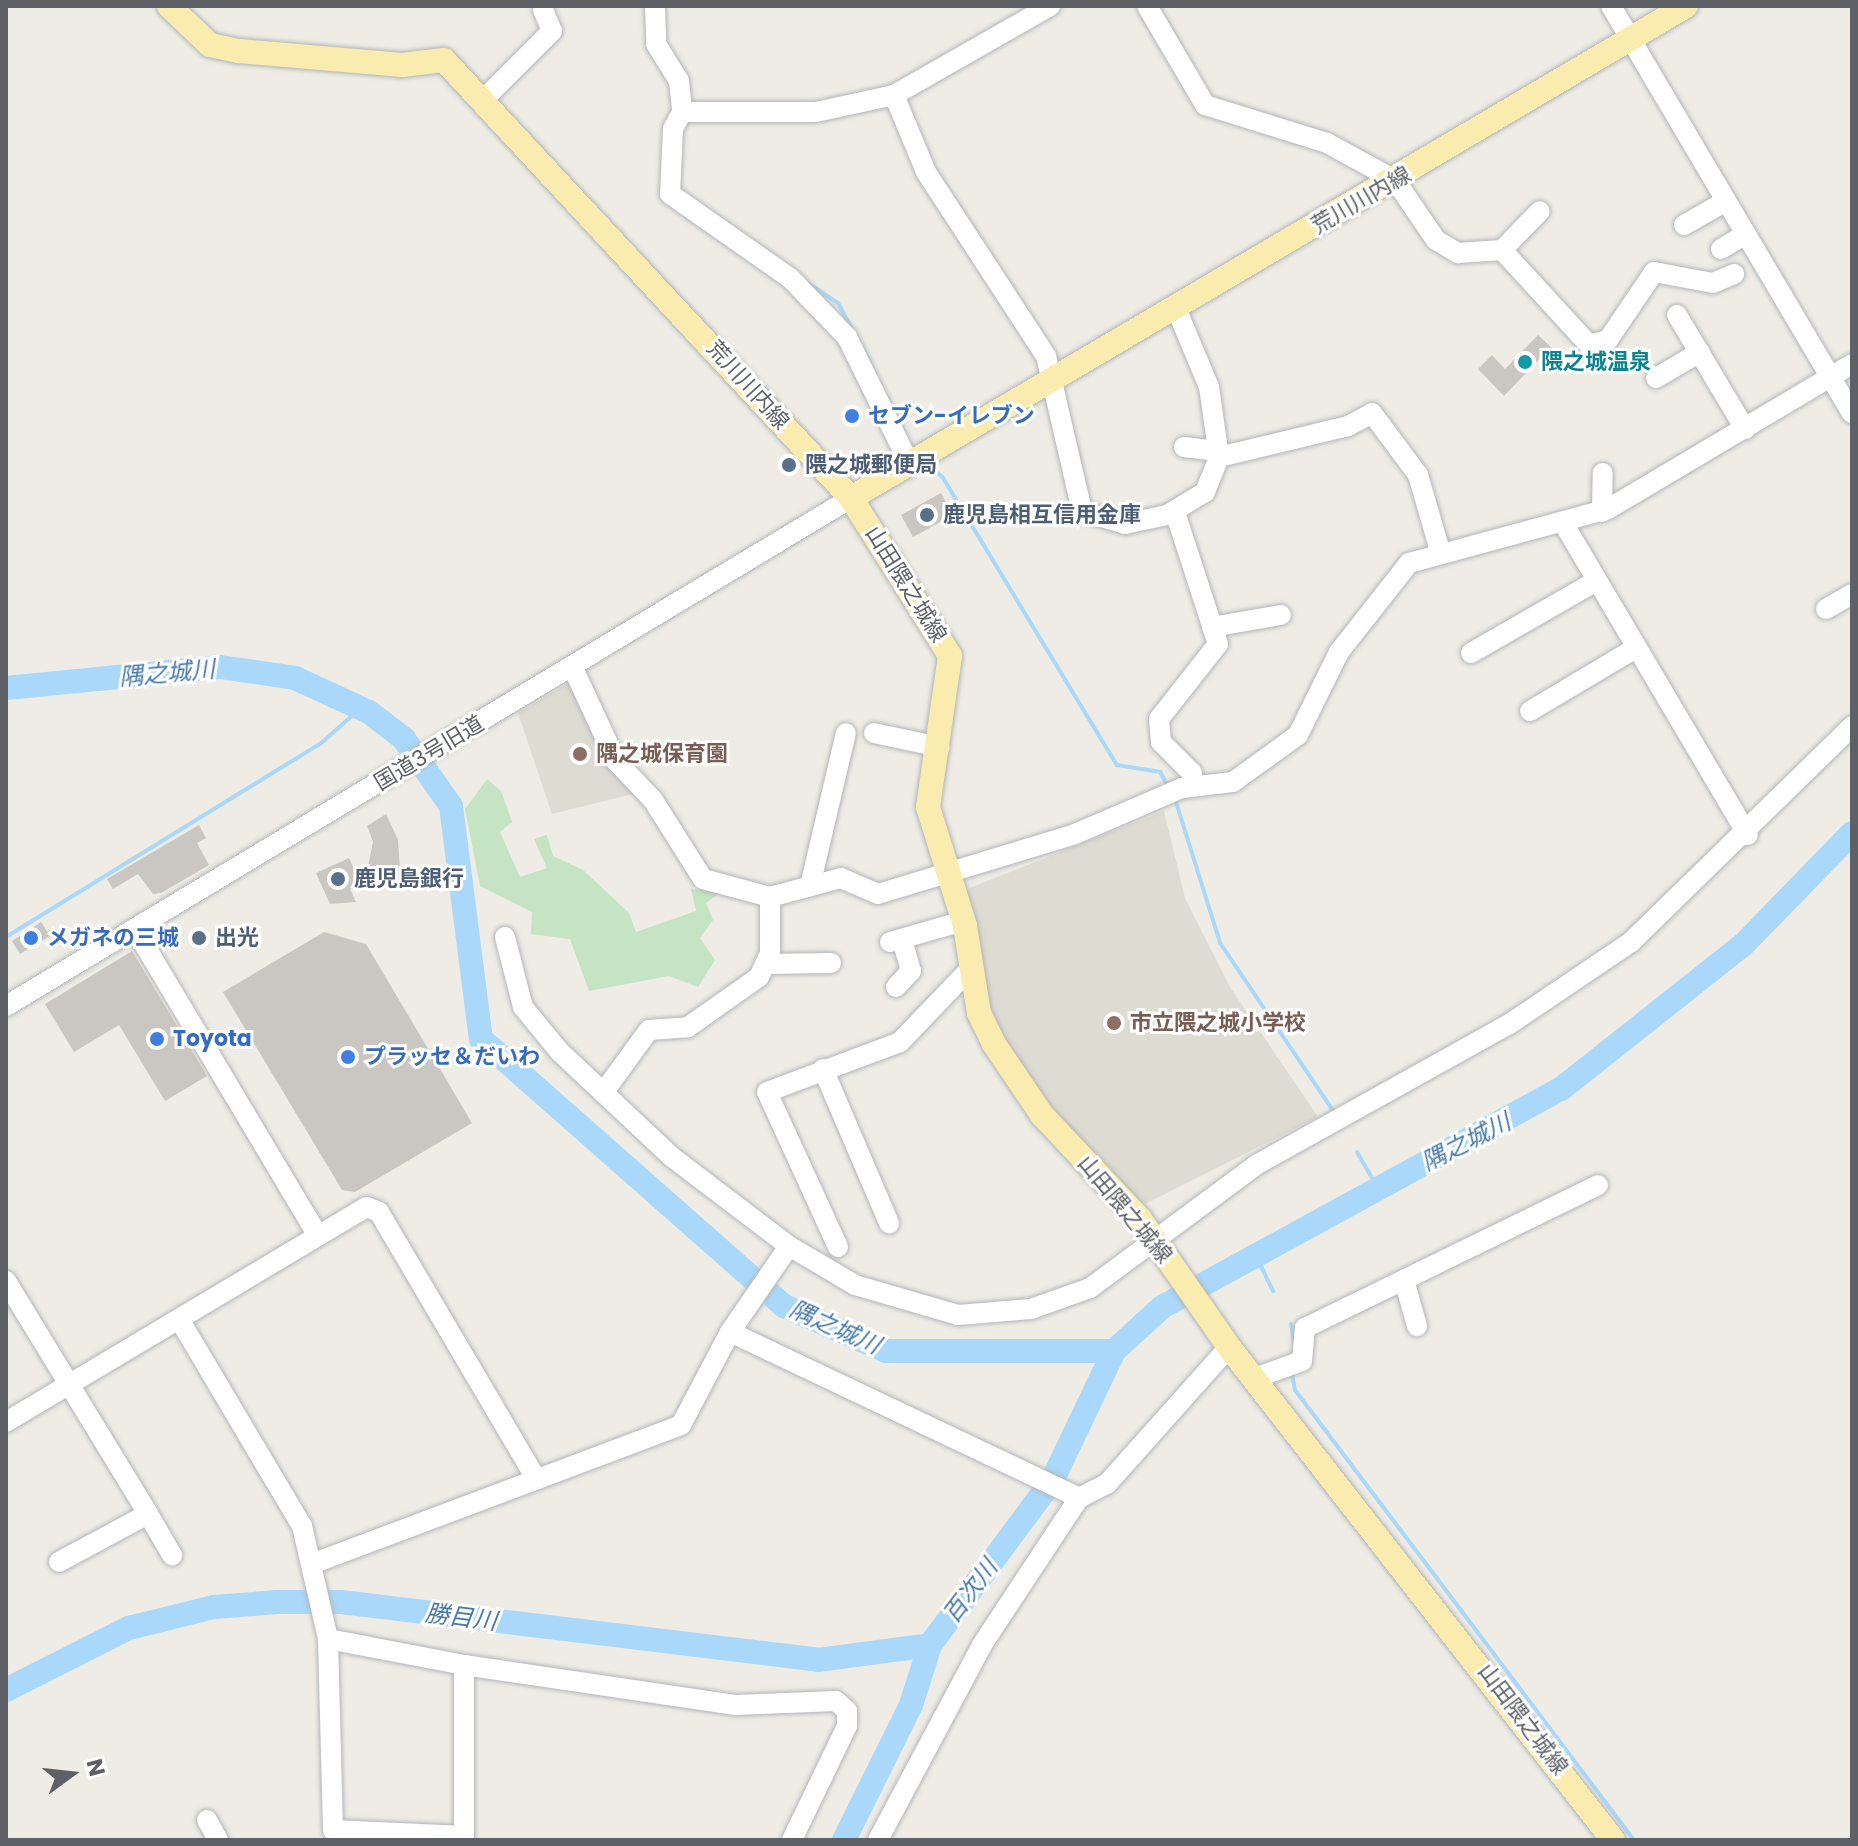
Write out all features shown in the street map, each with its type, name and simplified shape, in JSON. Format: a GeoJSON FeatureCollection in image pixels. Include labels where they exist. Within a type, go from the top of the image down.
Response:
{"type":"FeatureCollection","features":[{"type":"Feature","properties":{"kind":"main road","name":"荒川川内線"},"geometry":{"type":"LineString","coordinates":[[169,6],[210,45],[287,58],[444,60],[485,98],[851,498],[1686,6]]}},
{"type":"Feature","properties":{"kind":"main road","name":"山田隈之城線"},"geometry":{"type":"LineString","coordinates":[[851,498],[950,656],[940,747],[928,807],[944,876],[963,921],[979,1013],[1014,1075],[1160,1247],[1225,1340],[1613,1840]]}},
{"type":"Feature","properties":{"kind":"street"},"geometry":{"type":"LineString","coordinates":[[655,6],[656,44],[679,81],[682,112],[673,129],[670,194],[790,278],[847,337],[916,459]]}},
{"type":"Feature","properties":{"kind":"street"},"geometry":{"type":"LineString","coordinates":[[682,112],[816,112],[894,95],[1050,6]]}},
{"type":"Feature","properties":{"kind":"street"},"geometry":{"type":"LineString","coordinates":[[1147,6],[1205,105],[1283,125],[1395,180],[1436,240],[1458,253],[1502,250],[1540,211]]}},
{"type":"Feature","properties":{"kind":"street"},"geometry":{"type":"LineString","coordinates":[[1611,6],[1852,413]]}},
{"type":"Feature","properties":{"kind":"street"},"geometry":{"type":"LineString","coordinates":[[485,98],[552,31],[543,10]]}},
{"type":"Feature","properties":{"kind":"street"},"geometry":{"type":"LineString","coordinates":[[894,95],[926,172],[1046,356],[1082,511],[1125,524],[1175,512],[1205,492],[1219,454],[1209,387],[1176,308]]}},
{"type":"Feature","properties":{"kind":"street"},"geometry":{"type":"LineString","coordinates":[[1684,225],[1726,201]]}},
{"type":"Feature","properties":{"kind":"street"},"geometry":{"type":"LineString","coordinates":[[1721,249],[1746,234]]}},
{"type":"Feature","properties":{"kind":"street"},"geometry":{"type":"LineString","coordinates":[[1502,250],[1589,345],[1608,340],[1654,272],[1713,283],[1734,274]]}},
{"type":"Feature","properties":{"kind":"street"},"geometry":{"type":"LineString","coordinates":[[1677,315],[1745,429]]}},
{"type":"Feature","properties":{"kind":"street"},"geometry":{"type":"LineString","coordinates":[[1656,378],[1700,352]]}},
{"type":"Feature","properties":{"kind":"street"},"geometry":{"type":"LineString","coordinates":[[572,666],[616,761],[653,800],[703,879],[770,897],[841,878],[878,894],[944,876],[1181,790],[1233,782],[1298,735],[1339,652],[1385,589],[1409,563],[1565,526],[1602,512],[1852,364]]}},
{"type":"Feature","properties":{"kind":"street"},"geometry":{"type":"LineString","coordinates":[[1184,447],[1219,454],[1348,426],[1372,413],[1418,475],[1441,554]]}},
{"type":"Feature","properties":{"kind":"street"},"geometry":{"type":"LineString","coordinates":[[1602,512],[1603,473]]}},
{"type":"Feature","properties":{"kind":"street","name":"国道3号旧道"},"geometry":{"type":"LineString","coordinates":[[6,1006],[851,498]]}},
{"type":"Feature","properties":{"kind":"street"},"geometry":{"type":"LineString","coordinates":[[1175,512],[1218,644],[1209,661],[1159,719],[1161,742],[1192,773],[1181,790]]}},
{"type":"Feature","properties":{"kind":"street"},"geometry":{"type":"LineString","coordinates":[[1565,526],[1634,649],[1748,835]]}},
{"type":"Feature","properties":{"kind":"street"},"geometry":{"type":"LineString","coordinates":[[1471,653],[1596,581]]}},
{"type":"Feature","properties":{"kind":"street"},"geometry":{"type":"LineString","coordinates":[[1826,609],[1852,594]]}},
{"type":"Feature","properties":{"kind":"street"},"geometry":{"type":"LineString","coordinates":[[1212,627],[1281,615]]}},
{"type":"Feature","properties":{"kind":"street"},"geometry":{"type":"LineString","coordinates":[[1530,711],[1634,649]]}},
{"type":"Feature","properties":{"kind":"street"},"geometry":{"type":"LineString","coordinates":[[505,937],[523,1007],[603,1093],[672,1157],[787,1249],[880,1296],[923,1310],[988,1315],[1071,1298],[1160,1247],[1256,1165],[1508,1025],[1631,942],[1748,835],[1852,726]]}},
{"type":"Feature","properties":{"kind":"street"},"geometry":{"type":"LineString","coordinates":[[810,886],[846,733]]}},
{"type":"Feature","properties":{"kind":"street"},"geometry":{"type":"LineString","coordinates":[[874,733],[940,747]]}},
{"type":"Feature","properties":{"kind":"street"},"geometry":{"type":"LineString","coordinates":[[603,1093],[649,1030],[706,1018],[765,964],[770,897]]}},
{"type":"Feature","properties":{"kind":"street"},"geometry":{"type":"LineString","coordinates":[[896,987],[911,971],[896,941],[963,921]]}},
{"type":"Feature","properties":{"kind":"street"},"geometry":{"type":"LineString","coordinates":[[135,929],[318,1236]]}},
{"type":"Feature","properties":{"kind":"street"},"geometry":{"type":"LineString","coordinates":[[765,964],[812,971],[831,963]]}},
{"type":"Feature","properties":{"kind":"street"},"geometry":{"type":"LineString","coordinates":[[838,1247],[767,1092],[900,1042],[970,969]]}},
{"type":"Feature","properties":{"kind":"street"},"geometry":{"type":"LineString","coordinates":[[823,1069],[889,1223]]}},
{"type":"Feature","properties":{"kind":"street"},"geometry":{"type":"LineString","coordinates":[[1255,1378],[1292,1364],[1305,1328],[1598,1185]]}},
{"type":"Feature","properties":{"kind":"street"},"geometry":{"type":"LineString","coordinates":[[6,1422],[359,1210],[379,1212],[536,1479]]}},
{"type":"Feature","properties":{"kind":"street"},"geometry":{"type":"LineString","coordinates":[[315,1566],[681,1425],[730,1332],[787,1249]]}},
{"type":"Feature","properties":{"kind":"street"},"geometry":{"type":"LineString","coordinates":[[1404,1280],[1417,1326]]}},
{"type":"Feature","properties":{"kind":"street"},"geometry":{"type":"LineString","coordinates":[[6,1281],[172,1555]]}},
{"type":"Feature","properties":{"kind":"street"},"geometry":{"type":"LineString","coordinates":[[179,1319],[302,1526],[315,1566],[328,1635],[333,1830],[464,1838],[464,1665]]}},
{"type":"Feature","properties":{"kind":"street"},"geometry":{"type":"LineString","coordinates":[[730,1332],[1004,1465],[1076,1496]]}},
{"type":"Feature","properties":{"kind":"street"},"geometry":{"type":"LineString","coordinates":[[878,1840],[982,1645],[1076,1496],[1107,1484],[1225,1340]]}},
{"type":"Feature","properties":{"kind":"street"},"geometry":{"type":"LineString","coordinates":[[59,1562],[148,1514]]}},
{"type":"Feature","properties":{"kind":"street"},"geometry":{"type":"LineString","coordinates":[[328,1635],[464,1665],[736,1705],[836,1701],[847,1711],[847,1726],[792,1840]]}},
{"type":"Feature","properties":{"kind":"street"},"geometry":{"type":"LineString","coordinates":[[207,1820],[218,1840]]}},
{"type":"Feature","properties":{"kind":"shaded area"},"geometry":{"type":"Polygon","coordinates":[[[574,680],[637,793],[552,814],[518,713],[574,680]]]}},
{"type":"Feature","properties":{"kind":"shaded area"},"geometry":{"type":"Polygon","coordinates":[[[1164,811],[1185,898],[1230,987],[1318,1117],[1143,1205],[1084,1152],[1023,1075],[991,1016],[957,893],[1164,811]]]}},
{"type":"Feature","properties":{"kind":"green space"},"geometry":{"type":"Polygon","coordinates":[[[487,779],[501,791],[512,822],[500,832],[520,877],[547,868],[534,839],[547,835],[553,856],[583,870],[629,913],[636,932],[696,911],[691,889],[721,892],[706,903],[713,920],[700,938],[715,960],[698,987],[669,976],[589,991],[570,939],[531,934],[532,912],[480,886],[465,809],[487,779]]]}},
{"type":"Feature","properties":{"kind":"building","name":"隈之城温泉"},"geometry":{"type":"Polygon","coordinates":[[[1538,335],[1551,347],[1504,396],[1478,369],[1492,355],[1505,369],[1538,335]]]}},
{"type":"Feature","properties":{"kind":"building","name":"鹿児島相互信用金庫"},"geometry":{"type":"Polygon","coordinates":[[[941,493],[953,515],[913,537],[901,515],[941,493]]]}},
{"type":"Feature","properties":{"kind":"building"},"geometry":{"type":"Polygon","coordinates":[[[386,814],[398,840],[401,886],[385,886],[383,875],[367,871],[373,842],[367,826],[386,814]]]}},
{"type":"Feature","properties":{"kind":"building"},"geometry":{"type":"Polygon","coordinates":[[[199,825],[206,838],[197,843],[209,865],[161,893],[153,894],[138,874],[113,889],[107,879],[199,825]]]}},
{"type":"Feature","properties":{"kind":"building","name":"鹿児島銀行"},"geometry":{"type":"Polygon","coordinates":[[[349,858],[361,884],[350,889],[356,902],[330,904],[316,873],[349,858]]]}},
{"type":"Feature","properties":{"kind":"building","name":"メガネの三城"},"geometry":{"type":"Polygon","coordinates":[[[41,922],[50,936],[20,954],[12,941],[41,922]]]}},
{"type":"Feature","properties":{"kind":"building","name":"プラッセ＆だいわ"},"geometry":{"type":"Polygon","coordinates":[[[324,932],[366,944],[472,1123],[355,1192],[342,1190],[223,992],[324,932]]]}},
{"type":"Feature","properties":{"kind":"building","name":"Toyota"},"geometry":{"type":"Polygon","coordinates":[[[132,951],[207,1076],[165,1101],[119,1025],[74,1052],[45,1004],[132,951]]]}},
{"type":"Feature","properties":{"kind":"waterway"},"geometry":{"type":"LineString","coordinates":[[808,283],[838,303],[870,362]]}},
{"type":"Feature","properties":{"kind":"waterway"},"geometry":{"type":"LineString","coordinates":[[926,463],[943,478],[1117,765],[1160,772],[1169,788]]}},
{"type":"Feature","properties":{"kind":"waterway","name":"隅之城川"},"geometry":{"type":"LineString","coordinates":[[6,688],[220,667],[295,678],[369,712],[404,739],[451,806],[481,1039],[784,1306],[886,1351],[1114,1351],[1162,1307],[1561,1089],[1743,945],[1852,833]]}},
{"type":"Feature","properties":{"kind":"waterway"},"geometry":{"type":"LineString","coordinates":[[6,937],[320,744],[361,708]]}},
{"type":"Feature","properties":{"kind":"waterway"},"geometry":{"type":"LineString","coordinates":[[1175,799],[1220,943],[1332,1109]]}},
{"type":"Feature","properties":{"kind":"waterway"},"geometry":{"type":"LineString","coordinates":[[1357,1152],[1377,1186]]}},
{"type":"Feature","properties":{"kind":"waterway"},"geometry":{"type":"LineString","coordinates":[[1256,1256],[1273,1291]]}},
{"type":"Feature","properties":{"kind":"waterway"},"geometry":{"type":"LineString","coordinates":[[1291,1324],[1294,1344]]}},
{"type":"Feature","properties":{"kind":"waterway","name":"百次川"},"geometry":{"type":"LineString","coordinates":[[844,1840],[911,1705],[930,1645],[1052,1481],[1114,1351]]}},
{"type":"Feature","properties":{"kind":"waterway"},"geometry":{"type":"LineString","coordinates":[[1292,1373],[1295,1390],[1634,1840]]}},
{"type":"Feature","properties":{"kind":"waterway","name":"勝目川"},"geometry":{"type":"LineString","coordinates":[[6,1690],[129,1628],[214,1607],[277,1602],[341,1602],[818,1660],[930,1645]]}},
{"type":"Feature","properties":{"kind":"place","name":"隈之城温泉"},"geometry":{"type":"Point","coordinates":[1525,362]}},
{"type":"Feature","properties":{"kind":"place","name":"セブン-イレブン"},"geometry":{"type":"Point","coordinates":[852,416]}},
{"type":"Feature","properties":{"kind":"place","name":"隈之城郵便局"},"geometry":{"type":"Point","coordinates":[789,465]}},
{"type":"Feature","properties":{"kind":"place","name":"鹿児島相互信用金庫"},"geometry":{"type":"Point","coordinates":[927,515]}},
{"type":"Feature","properties":{"kind":"place","name":"隅之城保育園"},"geometry":{"type":"Point","coordinates":[580,754]}},
{"type":"Feature","properties":{"kind":"place","name":"鹿児島銀行"},"geometry":{"type":"Point","coordinates":[338,879]}},
{"type":"Feature","properties":{"kind":"place","name":"メガネの三城"},"geometry":{"type":"Point","coordinates":[31,938]}},
{"type":"Feature","properties":{"kind":"place","name":"出光"},"geometry":{"type":"Point","coordinates":[199,938]}},
{"type":"Feature","properties":{"kind":"place","name":"市立隈之城小学校"},"geometry":{"type":"Point","coordinates":[1114,1023]}},
{"type":"Feature","properties":{"kind":"place","name":"Toyota"},"geometry":{"type":"Point","coordinates":[157,1039]}},
{"type":"Feature","properties":{"kind":"place","name":"プラッセ＆だいわ"},"geometry":{"type":"Point","coordinates":[348,1057]}}]}
